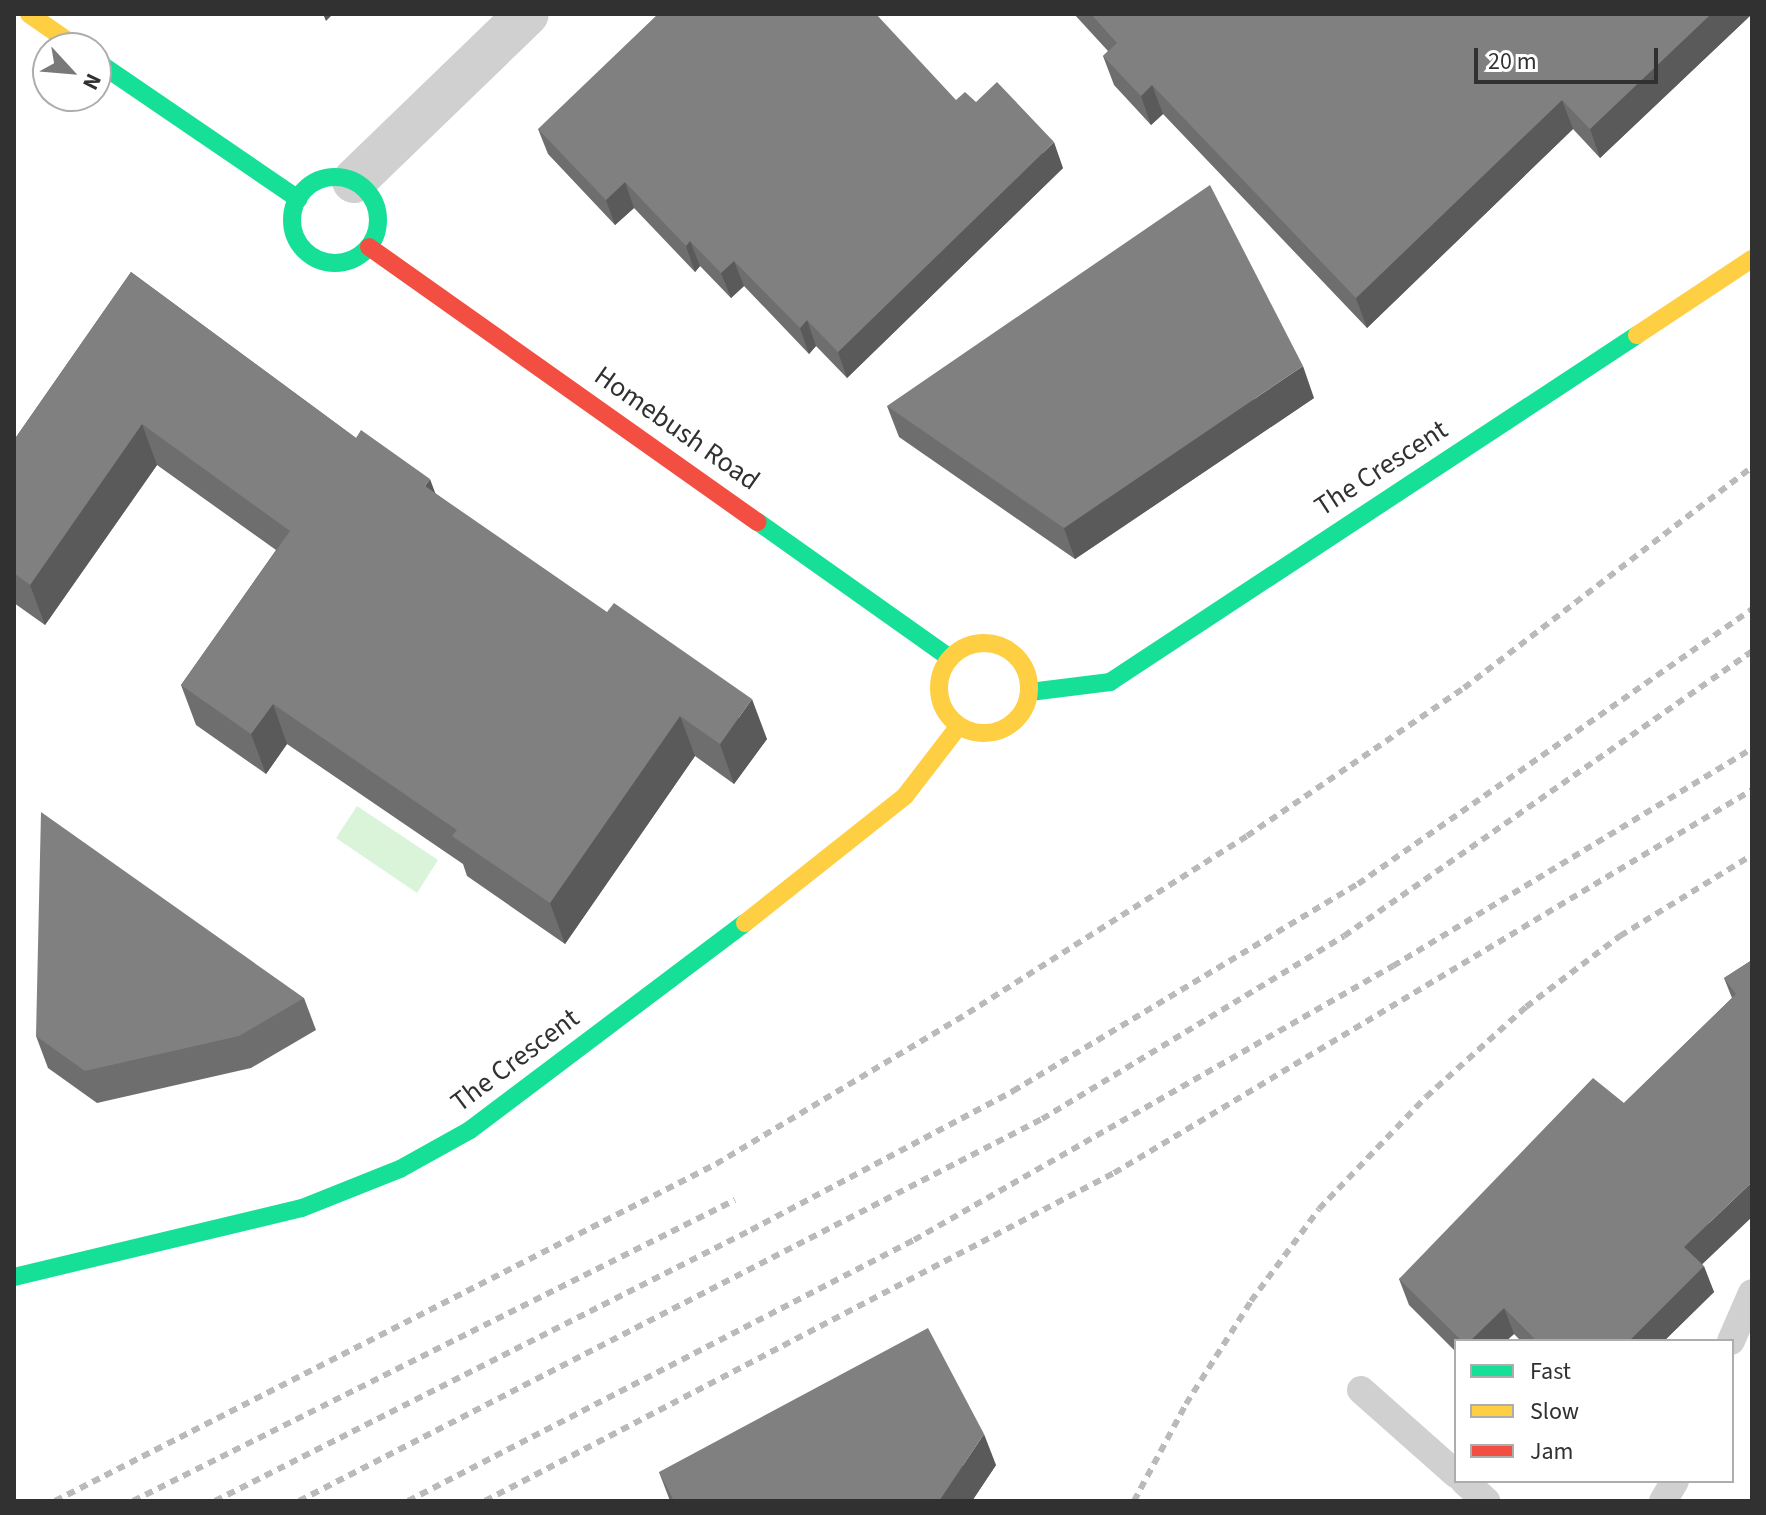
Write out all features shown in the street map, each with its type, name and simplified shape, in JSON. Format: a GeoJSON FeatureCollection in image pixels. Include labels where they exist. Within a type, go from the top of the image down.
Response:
{"type":"FeatureCollection","features":[{"type":"Feature","properties":{"kind":"street"},"geometry":{"type":"LineString","coordinates":[[29,14],[55,32]]}},
{"type":"Feature","properties":{"kind":"street"},"geometry":{"type":"LineString","coordinates":[[354,181],[527,14]]}},
{"type":"Feature","properties":{"kind":"street"},"geometry":{"type":"LineString","coordinates":[[112,72],[298,199]]}},
{"type":"Feature","properties":{"kind":"street"},"geometry":{"type":"LineString","coordinates":[[329,177],[354,181],[377,210],[369,247],[345,262],[318,259],[305,251],[293,226],[298,199],[329,177]]}},
{"type":"Feature","properties":{"kind":"street","name":"Homebush Road"},"geometry":{"type":"LineString","coordinates":[[369,247],[950,658]]}},
{"type":"Feature","properties":{"kind":"street","name":"The Crescent"},"geometry":{"type":"LineString","coordinates":[[1030,692],[1110,682],[1752,259]]}},
{"type":"Feature","properties":{"kind":"street"},"geometry":{"type":"LineString","coordinates":[[974,644],[1003,646],[1023,665],[1030,692],[1016,720],[1004,729],[988,734],[959,726],[941,702],[939,686],[950,658],[974,644]]}},
{"type":"Feature","properties":{"kind":"street","name":"The Crescent"},"geometry":{"type":"LineString","coordinates":[[14,1277],[302,1208],[400,1169],[470,1130],[861,836],[905,796],[959,726]]}},
{"type":"Feature","properties":{"kind":"lane"},"geometry":{"type":"LineString","coordinates":[[1732,1339],[1752,1293]]}},
{"type":"Feature","properties":{"kind":"lane"},"geometry":{"type":"LineString","coordinates":[[1361,1390],[1454,1472]]}},
{"type":"Feature","properties":{"kind":"lane"},"geometry":{"type":"LineString","coordinates":[[1466,1483],[1486,1501]]}},
{"type":"Feature","properties":{"kind":"lane"},"geometry":{"type":"LineString","coordinates":[[1663,1501],[1674,1483]]}},
{"type":"Feature","properties":{"kind":"shaded area"},"geometry":{"type":"Polygon","coordinates":[[[357,806],[438,860],[417,893],[336,838],[357,806]]]}},
{"type":"Feature","properties":{"kind":"building"},"geometry":{"type":"Polygon","coordinates":[[[658,14],[876,14],[956,100],[965,92],[976,102],[997,82],[1054,142],[838,352],[807,320],[800,328],[734,261],[721,273],[690,241],[686,246],[625,182],[606,200],[538,129],[658,14]]]}},
{"type":"Feature","properties":{"kind":"building"},"geometry":{"type":"Polygon","coordinates":[[[1091,14],[1711,14],[1590,129],[1562,100],[1356,298],[1152,85],[1141,96],[1103,56],[1117,43],[1091,14]]]}},
{"type":"Feature","properties":{"kind":"building"},"geometry":{"type":"Polygon","coordinates":[[[1210,185],[1303,366],[1064,528],[887,406],[1210,185]]]}},
{"type":"Feature","properties":{"kind":"building"},"geometry":{"type":"Polygon","coordinates":[[[131,272],[356,438],[361,430],[430,479],[425,486],[607,612],[614,603],[752,699],[720,744],[680,716],[550,903],[452,836],[457,830],[273,704],[251,734],[181,685],[290,531],[142,424],[30,585],[14,573],[14,440],[131,272]]]}},
{"type":"Feature","properties":{"kind":"building"},"geometry":{"type":"Polygon","coordinates":[[[41,812],[304,998],[239,1036],[85,1071],[36,1036],[41,812]]]}},
{"type":"Feature","properties":{"kind":"building"},"geometry":{"type":"Polygon","coordinates":[[[1752,960],[1752,1182],[1684,1247],[1704,1266],[1631,1339],[1535,1339],[1504,1308],[1472,1339],[1460,1339],[1399,1279],[1593,1078],[1624,1103],[1736,994],[1724,978],[1752,960]]]}},
{"type":"Feature","properties":{"kind":"building"},"geometry":{"type":"Polygon","coordinates":[[[928,1328],[984,1434],[939,1501],[674,1501],[659,1472],[928,1328]]]}},
{"type":"Feature","properties":{"kind":"railway"},"geometry":{"type":"LineString","coordinates":[[55,1501],[716,1164],[968,1013],[1247,836],[1464,688],[1752,467]]}},
{"type":"Feature","properties":{"kind":"railway"},"geometry":{"type":"LineString","coordinates":[[215,1501],[751,1230],[1013,1091],[1358,884],[1752,609]]}},
{"type":"Feature","properties":{"kind":"railway"},"geometry":{"type":"LineString","coordinates":[[299,1501],[1042,1119],[1344,936],[1752,651]]}},
{"type":"Feature","properties":{"kind":"railway"},"geometry":{"type":"LineString","coordinates":[[408,1501],[914,1240],[1393,966],[1752,749]]}},
{"type":"Feature","properties":{"kind":"railway"},"geometry":{"type":"LineString","coordinates":[[485,1501],[1114,1173],[1752,790]]}},
{"type":"Feature","properties":{"kind":"railway"},"geometry":{"type":"LineString","coordinates":[[1134,1501],[1186,1404],[1251,1301],[1319,1209],[1426,1097],[1526,1007],[1620,936],[1752,855]]}},
{"type":"Feature","properties":{"kind":"railway"},"geometry":{"type":"LineString","coordinates":[[133,1501],[735,1200]]}},
{"type":"Feature","properties":{"kind":"traffic: fast"},"geometry":{"type":"LineString","coordinates":[[112,72],[298,199]]}},
{"type":"Feature","properties":{"kind":"traffic: fast"},"geometry":{"type":"LineString","coordinates":[[335,177],[351,181],[365,190],[374,204],[378,220],[374,236],[365,250],[351,259],[335,263],[319,259],[305,250],[296,236],[292,220],[296,204],[305,190],[319,181],[335,177]]}},
{"type":"Feature","properties":{"kind":"traffic: fast"},"geometry":{"type":"LineString","coordinates":[[1030,692],[1110,682],[1637,335]]}},
{"type":"Feature","properties":{"kind":"traffic: fast"},"geometry":{"type":"LineString","coordinates":[[758,522],[950,658]]}},
{"type":"Feature","properties":{"kind":"traffic: fast"},"geometry":{"type":"LineString","coordinates":[[14,1277],[302,1208],[400,1169],[470,1130],[745,923]]}},
{"type":"Feature","properties":{"kind":"traffic: slow"},"geometry":{"type":"LineString","coordinates":[[29,14],[55,32]]}},
{"type":"Feature","properties":{"kind":"traffic: slow"},"geometry":{"type":"LineString","coordinates":[[1637,335],[1752,259]]}},
{"type":"Feature","properties":{"kind":"traffic: slow"},"geometry":{"type":"LineString","coordinates":[[984,643],[1001,646],[1016,656],[1026,671],[1029,688],[1026,705],[1016,720],[1001,730],[984,733],[967,730],[952,720],[942,705],[939,688],[942,671],[952,656],[967,646],[984,643]]}},
{"type":"Feature","properties":{"kind":"traffic: slow"},"geometry":{"type":"LineString","coordinates":[[745,923],[905,796],[959,726]]}},
{"type":"Feature","properties":{"kind":"traffic: jam"},"geometry":{"type":"LineString","coordinates":[[369,247],[758,522]]}}]}
